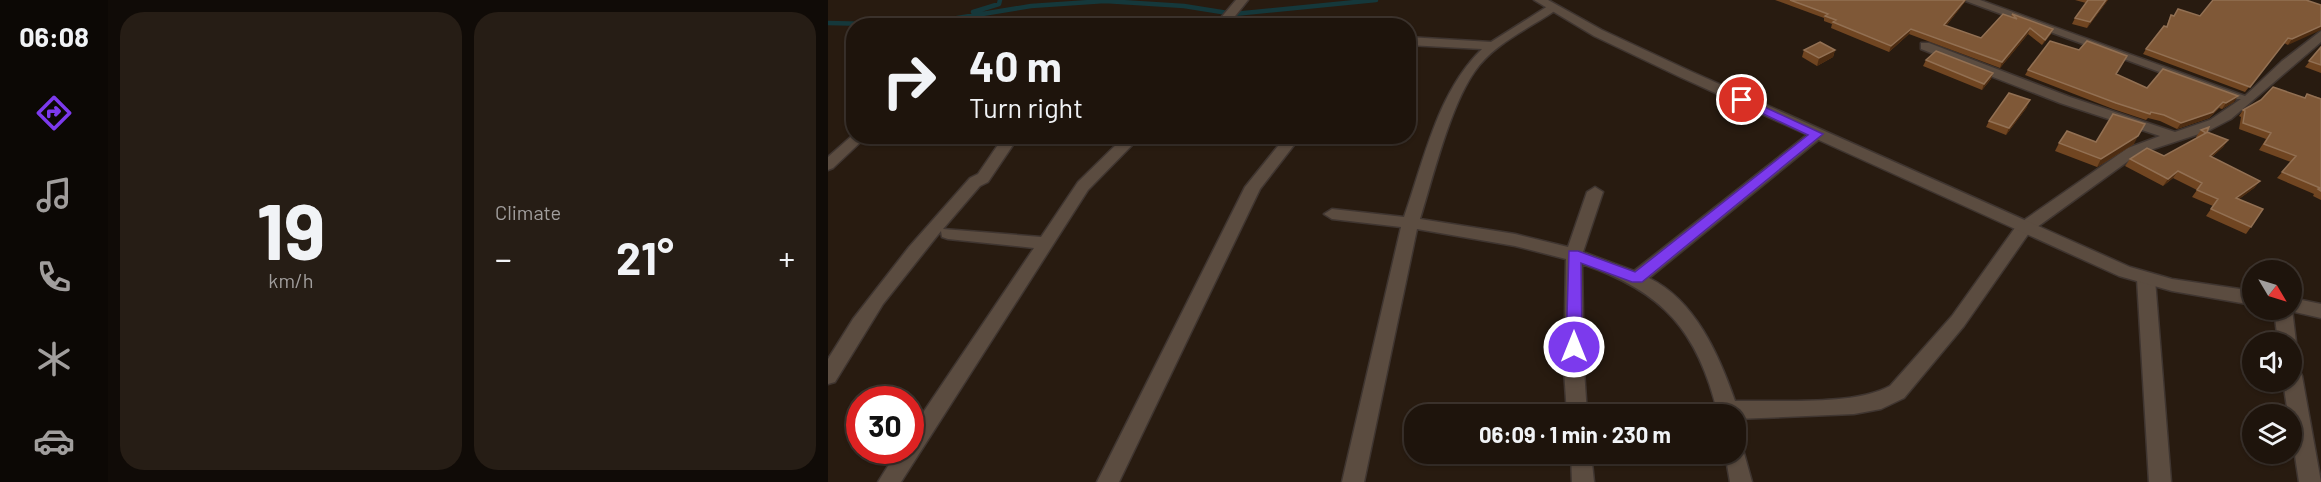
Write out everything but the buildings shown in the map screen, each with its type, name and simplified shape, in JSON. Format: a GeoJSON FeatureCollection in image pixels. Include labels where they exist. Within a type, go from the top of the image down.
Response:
{"type":"FeatureCollection","features":[{"type":"Feature","properties":{"kind":"street"},"geometry":{"type":"LineString","coordinates":[[1969,0],[2251,101]]}},
{"type":"Feature","properties":{"kind":"street"},"geometry":{"type":"LineString","coordinates":[[1226,18],[1240,2]]}},
{"type":"Feature","properties":{"kind":"street"},"geometry":{"type":"LineString","coordinates":[[1353,482],[1410,223],[1446,117],[1469,69],[1493,46],[1546,4],[1607,38],[2023,229],[2146,279],[2242,296]]}},
{"type":"Feature","properties":{"kind":"street"},"geometry":{"type":"LineString","coordinates":[[1746,411],[1854,406],[1881,401],[1897,392],[1958,321],[2023,229],[2133,151],[2202,128],[2251,101],[2282,68],[2321,35]]}},
{"type":"Feature","properties":{"kind":"street"},"geometry":{"type":"LineString","coordinates":[[1416,41],[1493,46]]}},
{"type":"Feature","properties":{"kind":"street"},"geometry":{"type":"LineString","coordinates":[[1925,46],[2065,100],[2173,136]]}},
{"type":"Feature","properties":{"kind":"street"},"geometry":{"type":"LineString","coordinates":[[1637,278],[1817,134]]}},
{"type":"Feature","properties":{"kind":"street"},"geometry":{"type":"LineString","coordinates":[[828,165],[851,144]]}},
{"type":"Feature","properties":{"kind":"street"},"geometry":{"type":"LineString","coordinates":[[828,376],[866,311],[900,266],[975,182],[982,178],[1006,144]]}},
{"type":"Feature","properties":{"kind":"street"},"geometry":{"type":"LineString","coordinates":[[924,429],[1083,186],[1126,144]]}},
{"type":"Feature","properties":{"kind":"street"},"geometry":{"type":"LineString","coordinates":[[1108,482],[1253,187],[1288,144]]}},
{"type":"Feature","properties":{"kind":"street"},"geometry":{"type":"LineString","coordinates":[[1576,404],[1574,255],[1594,192]]}},
{"type":"Feature","properties":{"kind":"street"},"geometry":{"type":"LineString","coordinates":[[1332,214],[1441,226],[1574,255],[1637,278],[1676,308],[1705,352],[1724,404]]}},
{"type":"Feature","properties":{"kind":"street"},"geometry":{"type":"LineString","coordinates":[[948,233],[1047,243]]}},
{"type":"Feature","properties":{"kind":"street"},"geometry":{"type":"LineString","coordinates":[[2146,279],[2160,482]]}},
{"type":"Feature","properties":{"kind":"street"},"geometry":{"type":"LineString","coordinates":[[2302,307],[2321,311]]}},
{"type":"Feature","properties":{"kind":"street"},"geometry":{"type":"LineString","coordinates":[[2295,392],[2310,482]]}},
{"type":"Feature","properties":{"kind":"street"},"geometry":{"type":"LineString","coordinates":[[889,482],[901,464]]}},
{"type":"Feature","properties":{"kind":"street"},"geometry":{"type":"LineString","coordinates":[[1582,464],[1583,482]]}},
{"type":"Feature","properties":{"kind":"street"},"geometry":{"type":"LineString","coordinates":[[1737,464],[1741,482]]}},
{"type":"Feature","properties":{"kind":"waterway"},"geometry":{"type":"LineString","coordinates":[[973,12],[999,4],[1000,0]]}},
{"type":"Feature","properties":{"kind":"waterway"},"geometry":{"type":"LineString","coordinates":[[958,18],[1031,6],[1105,1],[1184,6],[1234,14],[1376,0]]}},
{"type":"Feature","properties":{"kind":"waterway"},"geometry":{"type":"LineString","coordinates":[[828,23],[846,23]]}},
{"type":"Feature","properties":{"kind":"route"},"geometry":{"type":"LineString","coordinates":[[1574,347],[1574,255],[1637,278],[1817,134],[1742,100]]}}]}
